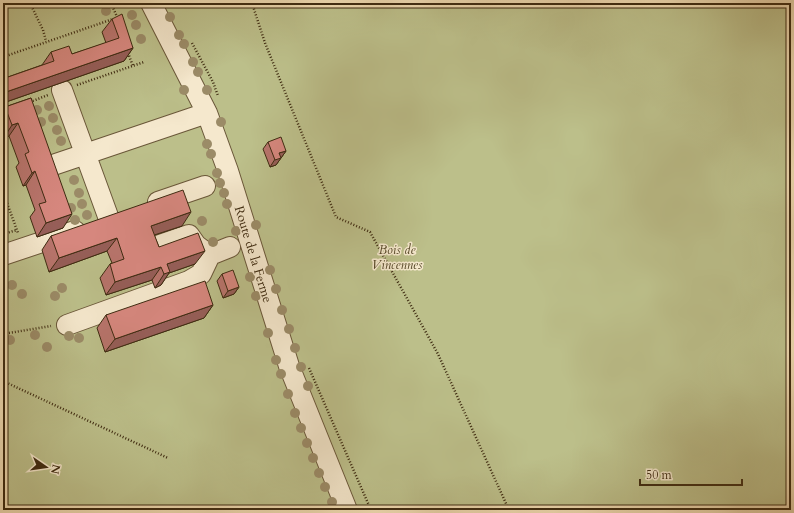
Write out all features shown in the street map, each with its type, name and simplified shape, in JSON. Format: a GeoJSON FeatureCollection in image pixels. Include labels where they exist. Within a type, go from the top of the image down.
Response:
{"type":"FeatureCollection","features":[{"type":"Feature","properties":{"kind":"street","name":"Route de la Ferme"},"geometry":{"type":"LineString","coordinates":[[151,3],[206,113],[228,171],[289,366],[347,510]]}},
{"type":"Feature","properties":{"kind":"street"},"geometry":{"type":"LineString","coordinates":[[62,90],[85,154],[124,214]]}},
{"type":"Feature","properties":{"kind":"street"},"geometry":{"type":"LineString","coordinates":[[53,165],[206,113]]}},
{"type":"Feature","properties":{"kind":"street"},"geometry":{"type":"LineString","coordinates":[[3,256],[205,186]]}},
{"type":"Feature","properties":{"kind":"street"},"geometry":{"type":"LineString","coordinates":[[176,196],[189,234],[196,245],[210,255]]}},
{"type":"Feature","properties":{"kind":"street"},"geometry":{"type":"LineString","coordinates":[[160,245],[189,234]]}},
{"type":"Feature","properties":{"kind":"street"},"geometry":{"type":"LineString","coordinates":[[67,325],[189,282],[201,274],[210,255],[230,247]]}},
{"type":"Feature","properties":{"kind":"path"},"geometry":{"type":"LineString","coordinates":[[30,3],[43,30],[46,41]]}},
{"type":"Feature","properties":{"kind":"path"},"geometry":{"type":"LineString","coordinates":[[111,3],[119,25]]}},
{"type":"Feature","properties":{"kind":"path"},"geometry":{"type":"LineString","coordinates":[[252,3],[265,43],[336,217],[370,232],[438,354],[509,510]]}},
{"type":"Feature","properties":{"kind":"path"},"geometry":{"type":"LineString","coordinates":[[3,56],[117,18]]}},
{"type":"Feature","properties":{"kind":"path"},"geometry":{"type":"LineString","coordinates":[[128,52],[133,66]]}},
{"type":"Feature","properties":{"kind":"path"},"geometry":{"type":"LineString","coordinates":[[25,103],[144,62]]}},
{"type":"Feature","properties":{"kind":"path"},"geometry":{"type":"LineString","coordinates":[[3,192],[4,199],[24,248]]}},
{"type":"Feature","properties":{"kind":"path"},"geometry":{"type":"LineString","coordinates":[[3,234],[17,230]]}},
{"type":"Feature","properties":{"kind":"path"},"geometry":{"type":"LineString","coordinates":[[3,334],[36,328],[67,325]]}},
{"type":"Feature","properties":{"kind":"path"},"geometry":{"type":"LineString","coordinates":[[3,381],[168,458]]}},
{"type":"Feature","properties":{"kind":"green space","name":"Bois de Vincennes"},"geometry":{"type":"Polygon","coordinates":[[[3,3],[791,3],[791,510],[3,510],[3,3]]]}},
{"type":"Feature","properties":{"kind":"building"},"geometry":{"type":"Polygon","coordinates":[[[122,14],[133,48],[3,93],[3,62],[8,77],[54,61],[51,52],[69,46],[72,54],[119,38],[112,19],[122,14]]]}},
{"type":"Feature","properties":{"kind":"building"},"geometry":{"type":"Polygon","coordinates":[[[31,98],[72,214],[46,223],[39,204],[46,202],[35,171],[32,173],[25,154],[29,152],[18,123],[12,125],[5,107],[31,98]]]}},
{"type":"Feature","properties":{"kind":"building"},"geometry":{"type":"Polygon","coordinates":[[[281,137],[286,151],[279,153],[281,158],[275,160],[268,142],[281,137]]]}},
{"type":"Feature","properties":{"kind":"building"},"geometry":{"type":"Polygon","coordinates":[[[183,190],[191,212],[151,226],[159,247],[198,233],[205,251],[167,264],[170,272],[164,274],[161,267],[115,282],[110,264],[124,259],[117,238],[59,258],[51,236],[183,190]]]}},
{"type":"Feature","properties":{"kind":"building"},"geometry":{"type":"Polygon","coordinates":[[[233,270],[239,287],[228,291],[222,274],[233,270]]]}},
{"type":"Feature","properties":{"kind":"building"},"geometry":{"type":"Polygon","coordinates":[[[205,281],[213,305],[115,339],[106,315],[205,281]]]}}]}
